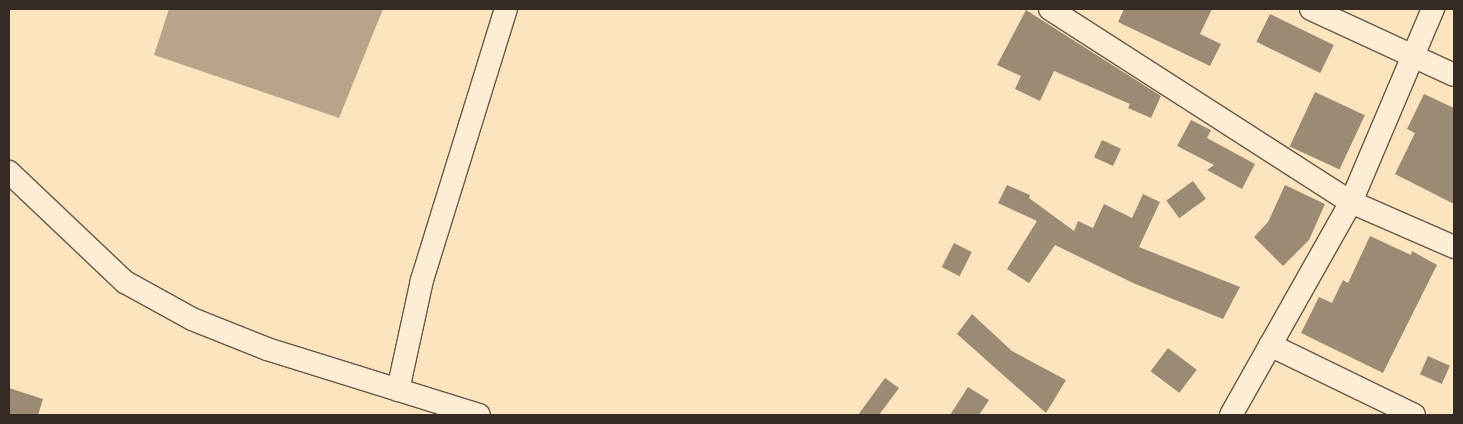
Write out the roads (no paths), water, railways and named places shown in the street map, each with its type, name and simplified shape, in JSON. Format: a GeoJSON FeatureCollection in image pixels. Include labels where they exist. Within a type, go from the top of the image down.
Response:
{"type":"FeatureCollection","features":[{"type":"Feature","properties":{"kind":"street"},"geometry":{"type":"LineString","coordinates":[[398,390],[422,280],[506,9]]}},
{"type":"Feature","properties":{"kind":"street"},"geometry":{"type":"LineString","coordinates":[[1050,9],[1351,202],[1454,247]]}},
{"type":"Feature","properties":{"kind":"street"},"geometry":{"type":"LineString","coordinates":[[1311,9],[1454,75]]}},
{"type":"Feature","properties":{"kind":"street"},"geometry":{"type":"LineString","coordinates":[[1231,415],[1351,202],[1416,57],[1434,9]]}},
{"type":"Feature","properties":{"kind":"street"},"geometry":{"type":"LineString","coordinates":[[9,172],[125,282],[184,314],[267,349],[479,415]]}},
{"type":"Feature","properties":{"kind":"street"},"geometry":{"type":"LineString","coordinates":[[1270,346],[1414,415]]}}]}
